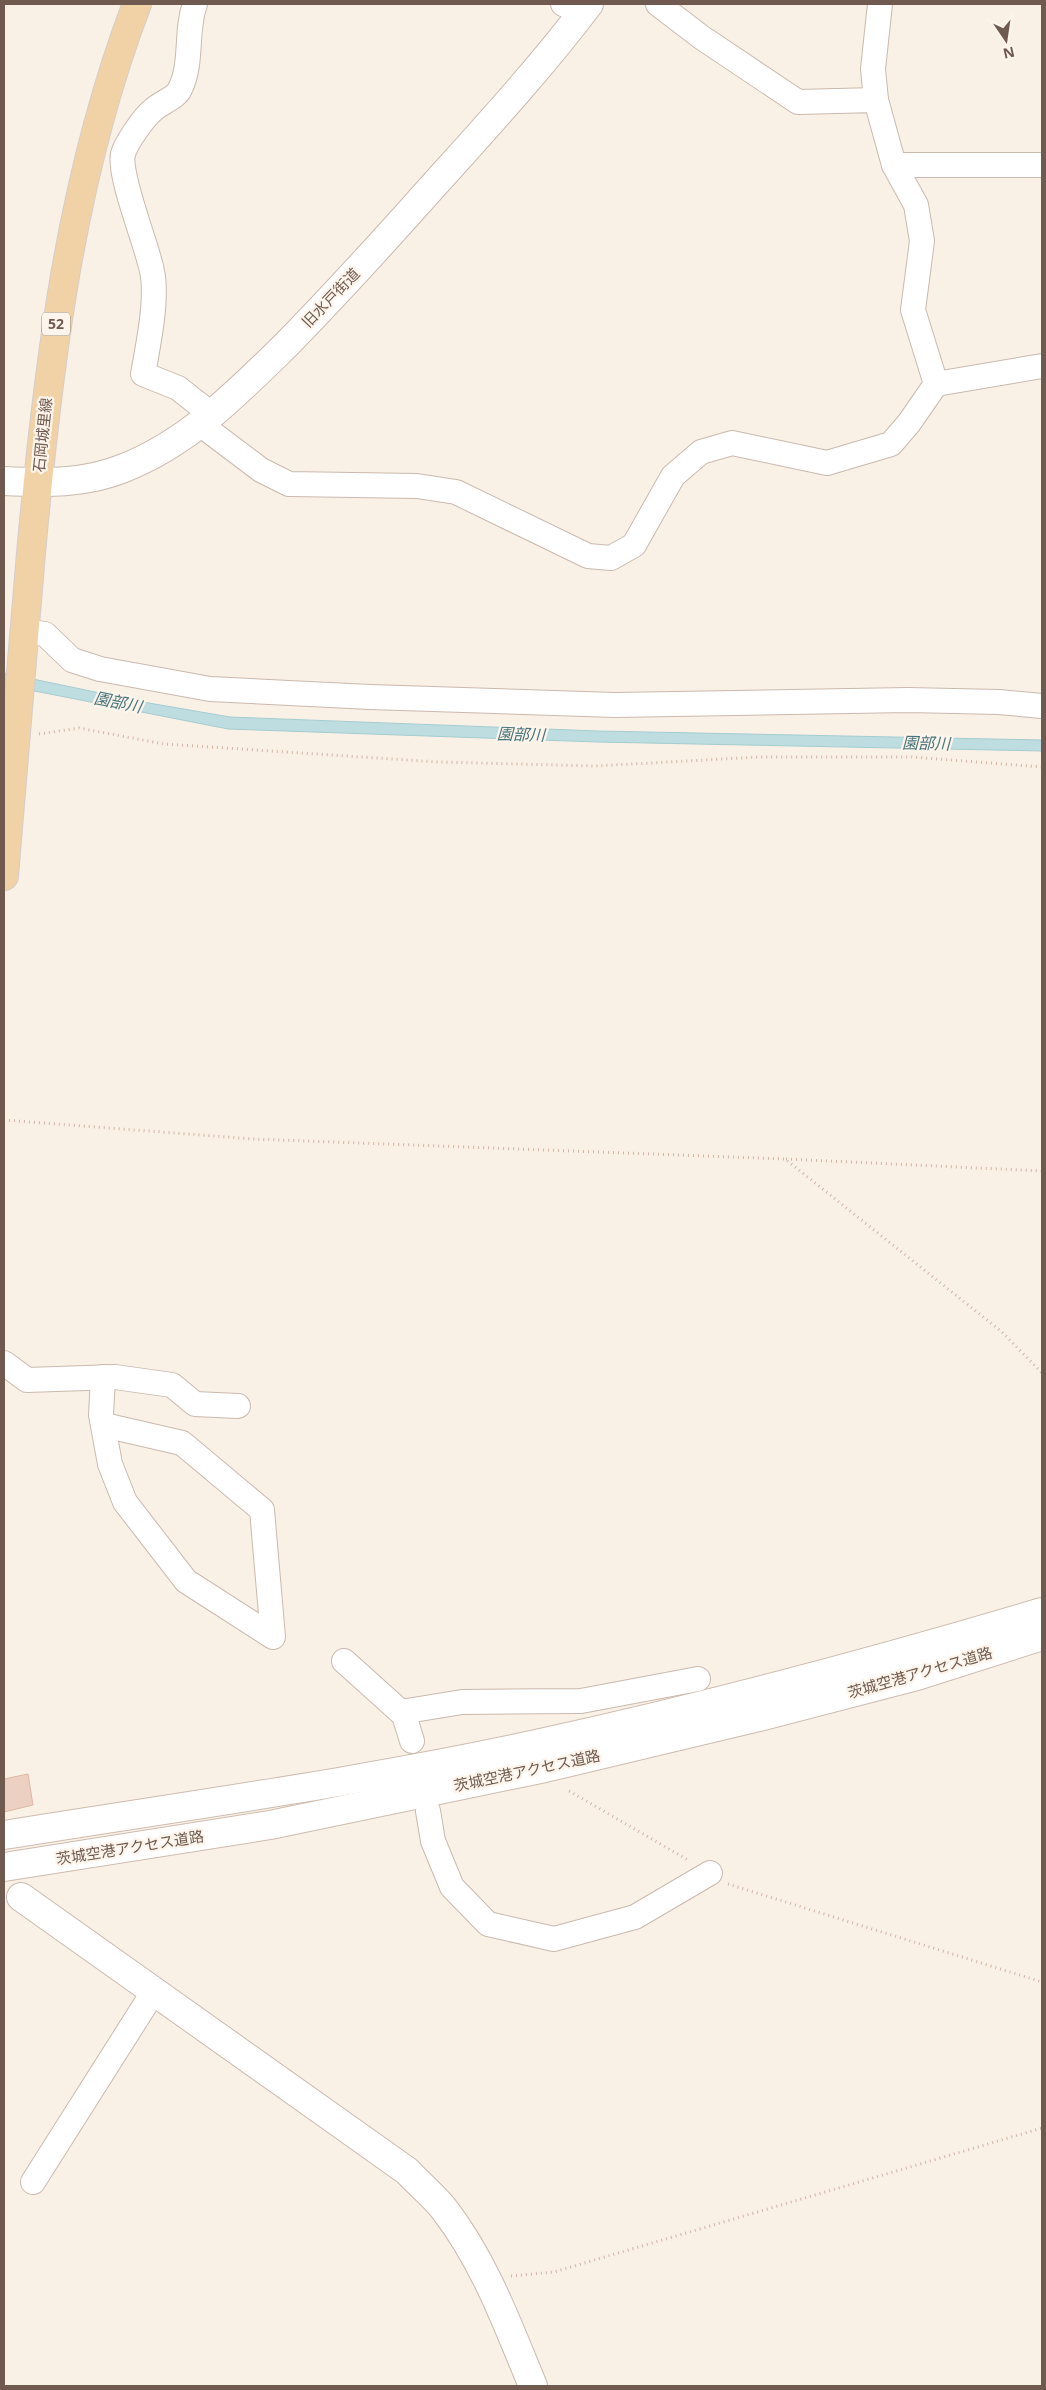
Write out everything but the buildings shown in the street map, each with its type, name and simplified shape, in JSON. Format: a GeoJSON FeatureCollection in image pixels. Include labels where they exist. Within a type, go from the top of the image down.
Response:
{"type":"FeatureCollection","features":[{"type":"Feature","properties":{"kind":"main road","name":"石岡城里線"},"geometry":{"type":"LineString","coordinates":[[4,876],[26,730],[23,643],[37,483],[54,340],[67,262],[99,123],[112,77],[137,4]]}},
{"type":"Feature","properties":{"kind":"main road","name":"旧水戸街道"},"geometry":{"type":"LineString","coordinates":[[4,480],[37,483],[84,479],[124,468],[166,447],[205,419],[248,382],[343,287],[514,95],[578,7]]}},
{"type":"Feature","properties":{"kind":"main road","name":"茨城空港アクセス道路"},"geometry":{"type":"LineString","coordinates":[[4,1835],[338,1782],[539,1743],[758,1692],[912,1651],[1042,1612]]}},
{"type":"Feature","properties":{"kind":"main road","name":"茨城空港アクセス道路"},"geometry":{"type":"LineString","coordinates":[[4,1867],[270,1825],[545,1768],[755,1718],[917,1676],[1042,1636]]}},
{"type":"Feature","properties":{"kind":"main road"},"geometry":{"type":"LineString","coordinates":[[21,1897],[407,2171],[443,2208],[468,2243],[485,2275],[533,2386]]}},
{"type":"Feature","properties":{"kind":"street"},"geometry":{"type":"LineString","coordinates":[[195,4],[191,14],[186,69],[179,91],[152,110],[132,137],[123,154],[123,171],[153,273],[151,320],[143,374],[178,388],[205,419],[261,470],[289,484],[417,486],[456,492],[588,556],[610,558],[634,545],[673,476],[700,452],[732,443],[828,463],[891,444],[909,423],[936,384],[1042,366]]}},
{"type":"Feature","properties":{"kind":"street"},"geometry":{"type":"LineString","coordinates":[[658,4],[701,37],[798,102],[876,100]]}},
{"type":"Feature","properties":{"kind":"street"},"geometry":{"type":"LineString","coordinates":[[880,4],[873,69],[876,100],[894,165],[916,205],[922,241],[913,310],[936,384]]}},
{"type":"Feature","properties":{"kind":"street"},"geometry":{"type":"LineString","coordinates":[[894,165],[1042,165]]}},
{"type":"Feature","properties":{"kind":"street"},"geometry":{"type":"LineString","coordinates":[[23,643],[45,634],[72,660],[100,670],[210,689],[370,697],[615,705],[908,700],[999,702],[1042,706]]}},
{"type":"Feature","properties":{"kind":"street"},"geometry":{"type":"LineString","coordinates":[[4,1363],[27,1380],[103,1378],[172,1385],[195,1404],[238,1406]]}},
{"type":"Feature","properties":{"kind":"street"},"geometry":{"type":"LineString","coordinates":[[103,1378],[102,1415],[110,1464],[125,1502],[186,1581],[273,1637],[262,1510],[182,1443],[104,1425]]}},
{"type":"Feature","properties":{"kind":"street"},"geometry":{"type":"LineString","coordinates":[[344,1661],[402,1712],[412,1741]]}},
{"type":"Feature","properties":{"kind":"street"},"geometry":{"type":"LineString","coordinates":[[402,1712],[462,1702],[581,1701],[698,1679]]}},
{"type":"Feature","properties":{"kind":"street"},"geometry":{"type":"LineString","coordinates":[[428,1812],[433,1841],[452,1887],[488,1924],[554,1939],[635,1917],[710,1873]]}},
{"type":"Feature","properties":{"kind":"street"},"geometry":{"type":"LineString","coordinates":[[34,2182],[154,1992]]}},
{"type":"Feature","properties":{"kind":"path"},"geometry":{"type":"LineString","coordinates":[[26,730],[79,728],[164,744],[438,762],[596,766],[759,757],[912,757],[1042,767]]}},
{"type":"Feature","properties":{"kind":"path"},"geometry":{"type":"LineString","coordinates":[[4,1120],[253,1139],[785,1159],[1042,1171]]}},
{"type":"Feature","properties":{"kind":"path"},"geometry":{"type":"LineString","coordinates":[[785,1159],[1002,1332],[1042,1372]]}},
{"type":"Feature","properties":{"kind":"path"},"geometry":{"type":"LineString","coordinates":[[569,1791],[733,1887],[1042,1982]]}},
{"type":"Feature","properties":{"kind":"path"},"geometry":{"type":"LineString","coordinates":[[485,2275],[514,2276],[554,2272],[1042,2128]]}},
{"type":"Feature","properties":{"kind":"water","name":"園部川"},"geometry":{"type":"Polygon","coordinates":[[[4,673],[143,702],[230,717],[598,731],[1042,740],[1042,751],[597,742],[228,729],[4,685],[4,673]]]}}]}
